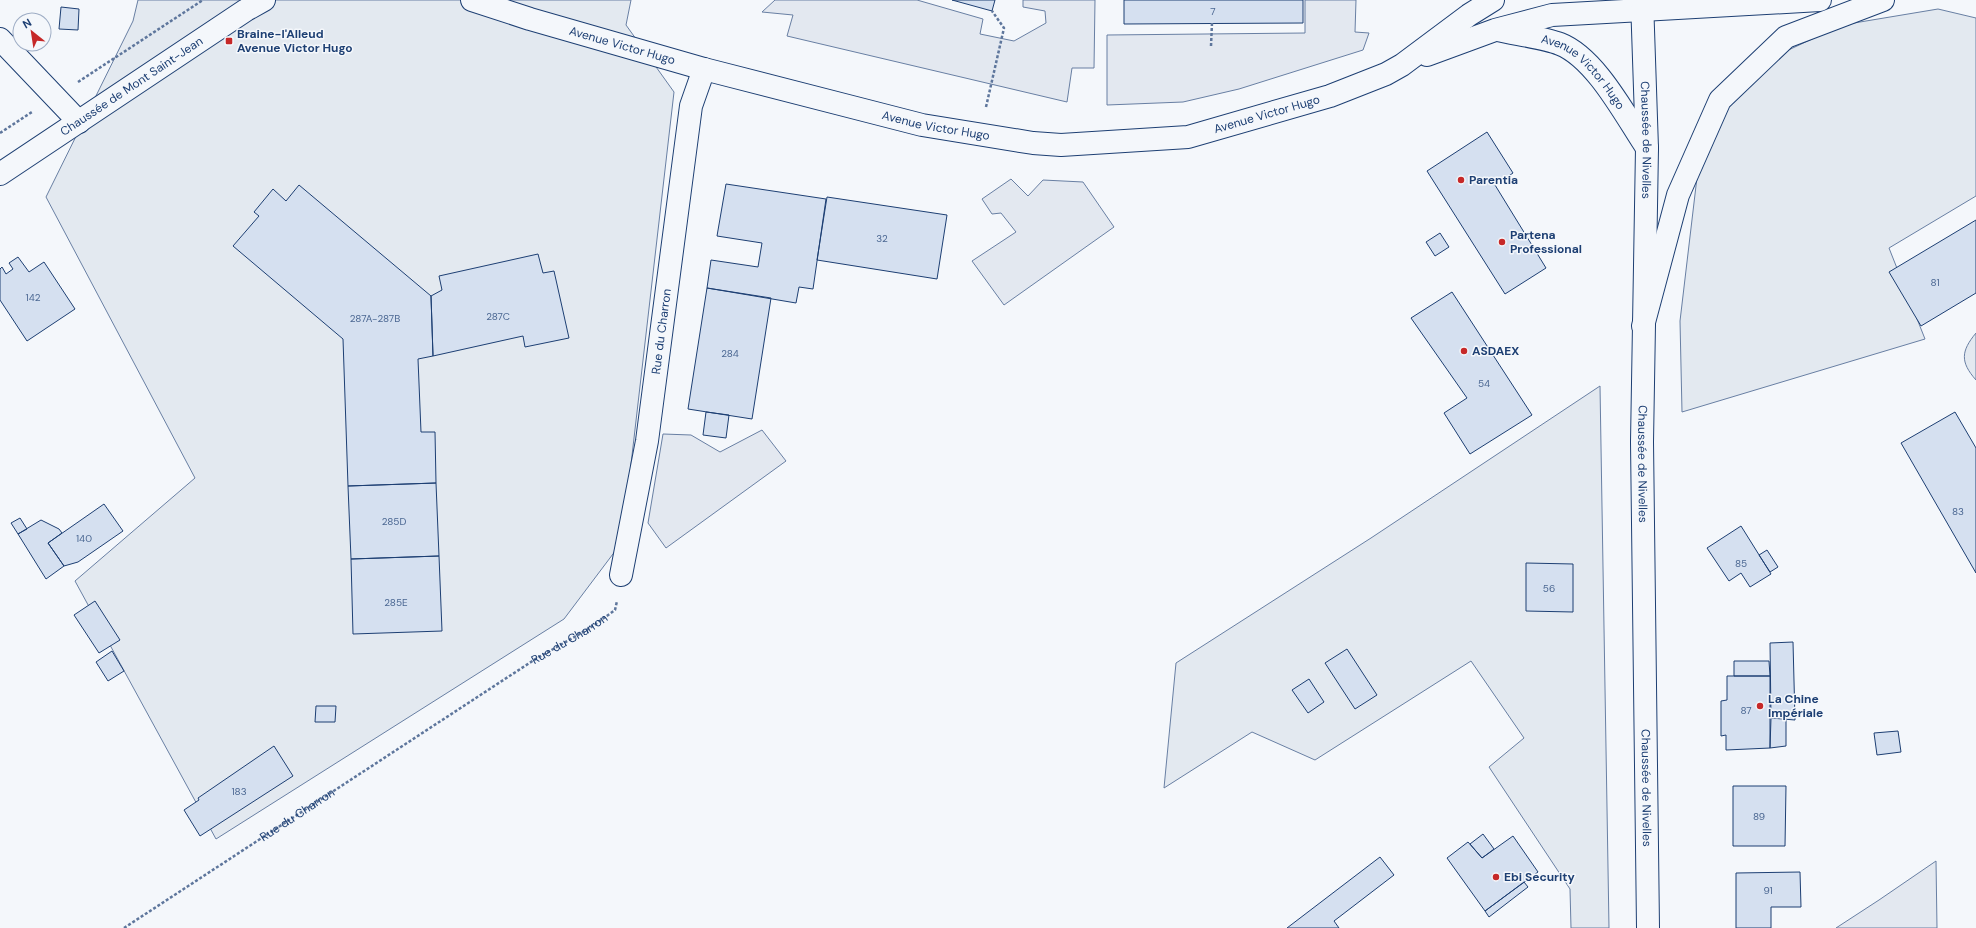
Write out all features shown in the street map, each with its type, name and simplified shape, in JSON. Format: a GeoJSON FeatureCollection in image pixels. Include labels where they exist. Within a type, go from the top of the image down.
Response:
{"type":"FeatureCollection","features":[{"type":"Feature","properties":{"kind":"main road","name":"Chaussée de Mont Saint-Jean"},"geometry":{"type":"LineString","coordinates":[[0,174],[264,0]]}},
{"type":"Feature","properties":{"kind":"main road","name":"Avenue Victor Hugo"},"geometry":{"type":"LineString","coordinates":[[472,0],[530,19],[704,69],[922,124],[1033,143],[1061,145],[1188,137],[1330,96],[1386,74],[1469,15],[1494,0]]}},
{"type":"Feature","properties":{"kind":"main road","name":"Avenue Victor Hugo"},"geometry":{"type":"LineString","coordinates":[[1402,64],[1494,30],[1552,15],[1642,5],[1820,0]]}},
{"type":"Feature","properties":{"kind":"main road"},"geometry":{"type":"LineString","coordinates":[[1643,326],[1678,195],[1720,100],[1786,37],[1883,0]]}},
{"type":"Feature","properties":{"kind":"main road","name":"Chaussée de Nivelles"},"geometry":{"type":"LineString","coordinates":[[1642,5],[1647,148],[1642,442],[1648,928]]}},
{"type":"Feature","properties":{"kind":"main road","name":"Avenue Victor Hugo"},"geometry":{"type":"LineString","coordinates":[[1494,30],[1560,44],[1585,61],[1602,81],[1647,148]]}},
{"type":"Feature","properties":{"kind":"main road"},"geometry":{"type":"LineString","coordinates":[[0,39],[79,122]]}},
{"type":"Feature","properties":{"kind":"main road","name":"Rue du Charron"},"geometry":{"type":"LineString","coordinates":[[621,575],[646,441],[691,106],[704,69]]}},
{"type":"Feature","properties":{"kind":"path"},"geometry":{"type":"LineString","coordinates":[[0,133],[203,0]]}},
{"type":"Feature","properties":{"kind":"path"},"geometry":{"type":"LineString","coordinates":[[987,104],[1004,28],[992,11]]}},
{"type":"Feature","properties":{"kind":"path"},"geometry":{"type":"LineString","coordinates":[[1211,46],[1212,23]]}},
{"type":"Feature","properties":{"kind":"path","name":"Rue du Charron"},"geometry":{"type":"LineString","coordinates":[[124,928],[534,660],[590,628],[615,610],[621,575]]}},
{"type":"Feature","properties":{"kind":"shaded area"},"geometry":{"type":"Polygon","coordinates":[[[138,0],[631,0],[626,25],[674,92],[622,542],[564,619],[216,839],[75,581],[195,478],[46,197],[133,21],[138,0]]]}},
{"type":"Feature","properties":{"kind":"shaded area"},"geometry":{"type":"Polygon","coordinates":[[[775,0],[917,0],[983,19],[980,34],[1014,41],[1046,23],[1045,11],[1023,7],[1023,0],[1095,0],[1094,68],[1072,68],[1067,102],[787,36],[793,15],[762,12],[775,0]]]}},
{"type":"Feature","properties":{"kind":"shaded area"},"geometry":{"type":"Polygon","coordinates":[[[1305,0],[1356,0],[1355,32],[1369,33],[1363,50],[1239,89],[1183,102],[1107,105],[1107,35],[1305,33],[1305,0]]]}},
{"type":"Feature","properties":{"kind":"shaded area"},"geometry":{"type":"Polygon","coordinates":[[[1938,9],[1976,18],[1976,196],[1889,248],[1925,339],[1682,412],[1680,321],[1698,169],[1728,103],[1782,53],[1842,25],[1938,9]]]}},
{"type":"Feature","properties":{"kind":"shaded area"},"geometry":{"type":"Polygon","coordinates":[[[1011,179],[1028,196],[1043,180],[1083,182],[1114,227],[1004,305],[972,261],[1016,232],[1001,213],[992,214],[982,199],[1011,179]]]}},
{"type":"Feature","properties":{"kind":"shaded area"},"geometry":{"type":"Polygon","coordinates":[[[1976,333],[1976,380],[1967,368],[1964,356],[1967,345],[1976,333]]]}},
{"type":"Feature","properties":{"kind":"shaded area"},"geometry":{"type":"Polygon","coordinates":[[[1600,386],[1609,928],[1571,928],[1570,889],[1489,767],[1524,738],[1471,661],[1315,760],[1252,732],[1164,788],[1176,663],[1371,538],[1600,386]]]}},
{"type":"Feature","properties":{"kind":"shaded area"},"geometry":{"type":"Polygon","coordinates":[[[762,430],[786,461],[666,548],[648,523],[663,434],[691,435],[720,452],[762,430]]]}},
{"type":"Feature","properties":{"kind":"shaded area"},"geometry":{"type":"Polygon","coordinates":[[[1936,861],[1937,928],[1836,928],[1879,900],[1936,861]]]}},
{"type":"Feature","properties":{"kind":"building"},"geometry":{"type":"Polygon","coordinates":[[[952,0],[995,0],[992,11],[952,0]]]}},
{"type":"Feature","properties":{"kind":"building"},"geometry":{"type":"Polygon","coordinates":[[[1124,0],[1303,0],[1303,23],[1124,24],[1124,0]]]}},
{"type":"Feature","properties":{"kind":"building"},"geometry":{"type":"Polygon","coordinates":[[[61,7],[79,9],[78,30],[59,29],[61,7]]]}},
{"type":"Feature","properties":{"kind":"building"},"geometry":{"type":"Polygon","coordinates":[[[1487,132],[1513,173],[1495,185],[1546,268],[1505,294],[1427,171],[1487,132]]]}},
{"type":"Feature","properties":{"kind":"building"},"geometry":{"type":"Polygon","coordinates":[[[726,184],[826,199],[813,289],[799,287],[796,303],[707,288],[711,260],[758,267],[762,243],[717,236],[726,184]]]}},
{"type":"Feature","properties":{"kind":"building"},"geometry":{"type":"Polygon","coordinates":[[[299,185],[431,296],[433,356],[418,359],[421,432],[435,432],[436,483],[348,486],[343,339],[233,246],[259,216],[254,212],[273,189],[286,201],[299,185]]]}},
{"type":"Feature","properties":{"kind":"building"},"geometry":{"type":"Polygon","coordinates":[[[827,197],[947,215],[937,279],[817,260],[827,197]]]}},
{"type":"Feature","properties":{"kind":"building"},"geometry":{"type":"Polygon","coordinates":[[[1976,220],[1976,293],[1921,326],[1889,272],[1976,220]]]}},
{"type":"Feature","properties":{"kind":"building"},"geometry":{"type":"Polygon","coordinates":[[[1440,233],[1449,247],[1435,256],[1426,242],[1440,233]]]}},
{"type":"Feature","properties":{"kind":"building"},"geometry":{"type":"Polygon","coordinates":[[[538,254],[543,273],[554,271],[569,338],[525,347],[523,336],[433,356],[431,296],[442,290],[439,276],[538,254]]]}},
{"type":"Feature","properties":{"kind":"building"},"geometry":{"type":"Polygon","coordinates":[[[18,257],[29,272],[44,262],[75,309],[27,341],[0,300],[0,269],[2,267],[6,274],[13,269],[9,263],[18,257]]]}},
{"type":"Feature","properties":{"kind":"building"},"geometry":{"type":"Polygon","coordinates":[[[707,288],[771,298],[752,419],[688,409],[707,288]]]}},
{"type":"Feature","properties":{"kind":"building"},"geometry":{"type":"Polygon","coordinates":[[[1452,292],[1532,415],[1470,454],[1444,413],[1467,398],[1411,318],[1452,292]]]}},
{"type":"Feature","properties":{"kind":"building"},"geometry":{"type":"Polygon","coordinates":[[[706,412],[729,415],[726,438],[703,435],[706,412]]]}},
{"type":"Feature","properties":{"kind":"building"},"geometry":{"type":"Polygon","coordinates":[[[1955,412],[1976,448],[1976,573],[1901,443],[1955,412]]]}},
{"type":"Feature","properties":{"kind":"building"},"geometry":{"type":"Polygon","coordinates":[[[436,483],[439,556],[351,559],[348,486],[436,483]]]}},
{"type":"Feature","properties":{"kind":"building"},"geometry":{"type":"Polygon","coordinates":[[[104,504],[123,531],[78,562],[64,566],[48,543],[104,504]]]}},
{"type":"Feature","properties":{"kind":"building"},"geometry":{"type":"Polygon","coordinates":[[[20,518],[27,529],[18,534],[11,523],[20,518]]]}},
{"type":"Feature","properties":{"kind":"building"},"geometry":{"type":"Polygon","coordinates":[[[41,520],[59,529],[62,533],[48,543],[64,566],[46,579],[18,534],[41,520]]]}},
{"type":"Feature","properties":{"kind":"building"},"geometry":{"type":"Polygon","coordinates":[[[1741,526],[1771,574],[1750,587],[1741,573],[1729,581],[1707,548],[1741,526]]]}},
{"type":"Feature","properties":{"kind":"building"},"geometry":{"type":"Polygon","coordinates":[[[1767,550],[1778,567],[1770,572],[1759,555],[1767,550]]]}},
{"type":"Feature","properties":{"kind":"building"},"geometry":{"type":"Polygon","coordinates":[[[439,556],[442,631],[353,634],[351,559],[439,556]]]}},
{"type":"Feature","properties":{"kind":"building"},"geometry":{"type":"Polygon","coordinates":[[[1526,563],[1573,564],[1573,612],[1526,611],[1526,563]]]}},
{"type":"Feature","properties":{"kind":"building"},"geometry":{"type":"Polygon","coordinates":[[[95,601],[120,640],[99,653],[74,615],[95,601]]]}},
{"type":"Feature","properties":{"kind":"building"},"geometry":{"type":"Polygon","coordinates":[[[1793,642],[1795,720],[1771,718],[1770,643],[1793,642]]]}},
{"type":"Feature","properties":{"kind":"building"},"geometry":{"type":"Polygon","coordinates":[[[1347,649],[1377,695],[1355,709],[1325,663],[1347,649]]]}},
{"type":"Feature","properties":{"kind":"building"},"geometry":{"type":"Polygon","coordinates":[[[112,651],[124,671],[108,681],[96,662],[112,651]]]}},
{"type":"Feature","properties":{"kind":"building"},"geometry":{"type":"Polygon","coordinates":[[[1734,661],[1769,661],[1770,676],[1734,676],[1734,661]]]}},
{"type":"Feature","properties":{"kind":"building"},"geometry":{"type":"Polygon","coordinates":[[[1727,676],[1770,676],[1770,748],[1726,750],[1726,735],[1721,736],[1721,701],[1727,700],[1727,676]]]}},
{"type":"Feature","properties":{"kind":"building"},"geometry":{"type":"Polygon","coordinates":[[[1309,679],[1324,702],[1308,713],[1292,690],[1309,679]]]}},
{"type":"Feature","properties":{"kind":"building"},"geometry":{"type":"Polygon","coordinates":[[[316,706],[336,706],[335,722],[315,722],[316,706]]]}},
{"type":"Feature","properties":{"kind":"building"},"geometry":{"type":"Polygon","coordinates":[[[1771,718],[1786,718],[1786,746],[1770,748],[1771,718]]]}},
{"type":"Feature","properties":{"kind":"building"},"geometry":{"type":"Polygon","coordinates":[[[1898,731],[1901,752],[1877,755],[1874,733],[1898,731]]]}},
{"type":"Feature","properties":{"kind":"building"},"geometry":{"type":"Polygon","coordinates":[[[274,746],[293,776],[200,836],[184,810],[199,800],[198,798],[274,746]]]}},
{"type":"Feature","properties":{"kind":"building"},"geometry":{"type":"Polygon","coordinates":[[[1733,786],[1786,786],[1785,846],[1733,846],[1733,786]]]}},
{"type":"Feature","properties":{"kind":"building"},"geometry":{"type":"Polygon","coordinates":[[[1483,834],[1494,849],[1482,858],[1470,844],[1483,834]]]}},
{"type":"Feature","properties":{"kind":"building","name":"Ebi Security"},"geometry":{"type":"Polygon","coordinates":[[[1513,836],[1538,872],[1485,911],[1447,858],[1468,842],[1482,858],[1513,836]]]}},
{"type":"Feature","properties":{"kind":"building"},"geometry":{"type":"Polygon","coordinates":[[[1380,857],[1394,875],[1334,921],[1339,928],[1287,928],[1380,857]]]}},
{"type":"Feature","properties":{"kind":"building"},"geometry":{"type":"Polygon","coordinates":[[[1800,872],[1801,907],[1771,907],[1771,928],[1736,928],[1736,873],[1800,872]]]}},
{"type":"Feature","properties":{"kind":"building"},"geometry":{"type":"Polygon","coordinates":[[[1524,882],[1528,887],[1489,917],[1485,911],[1524,882]]]}},
{"type":"Feature","properties":{"kind":"place","name":"Braine-l'Alleud Avenue Victor Hugo"},"geometry":{"type":"Point","coordinates":[229,41]}},
{"type":"Feature","properties":{"kind":"place","name":"Parentia"},"geometry":{"type":"Point","coordinates":[1461,180]}},
{"type":"Feature","properties":{"kind":"place","name":"Partena Professional"},"geometry":{"type":"Point","coordinates":[1502,242]}},
{"type":"Feature","properties":{"kind":"place","name":"ASDAEX"},"geometry":{"type":"Point","coordinates":[1464,351]}},
{"type":"Feature","properties":{"kind":"place","name":"La Chine Impériale"},"geometry":{"type":"Point","coordinates":[1760,706]}},
{"type":"Feature","properties":{"kind":"place","name":"Ebi Security"},"geometry":{"type":"Point","coordinates":[1496,877]}}]}
